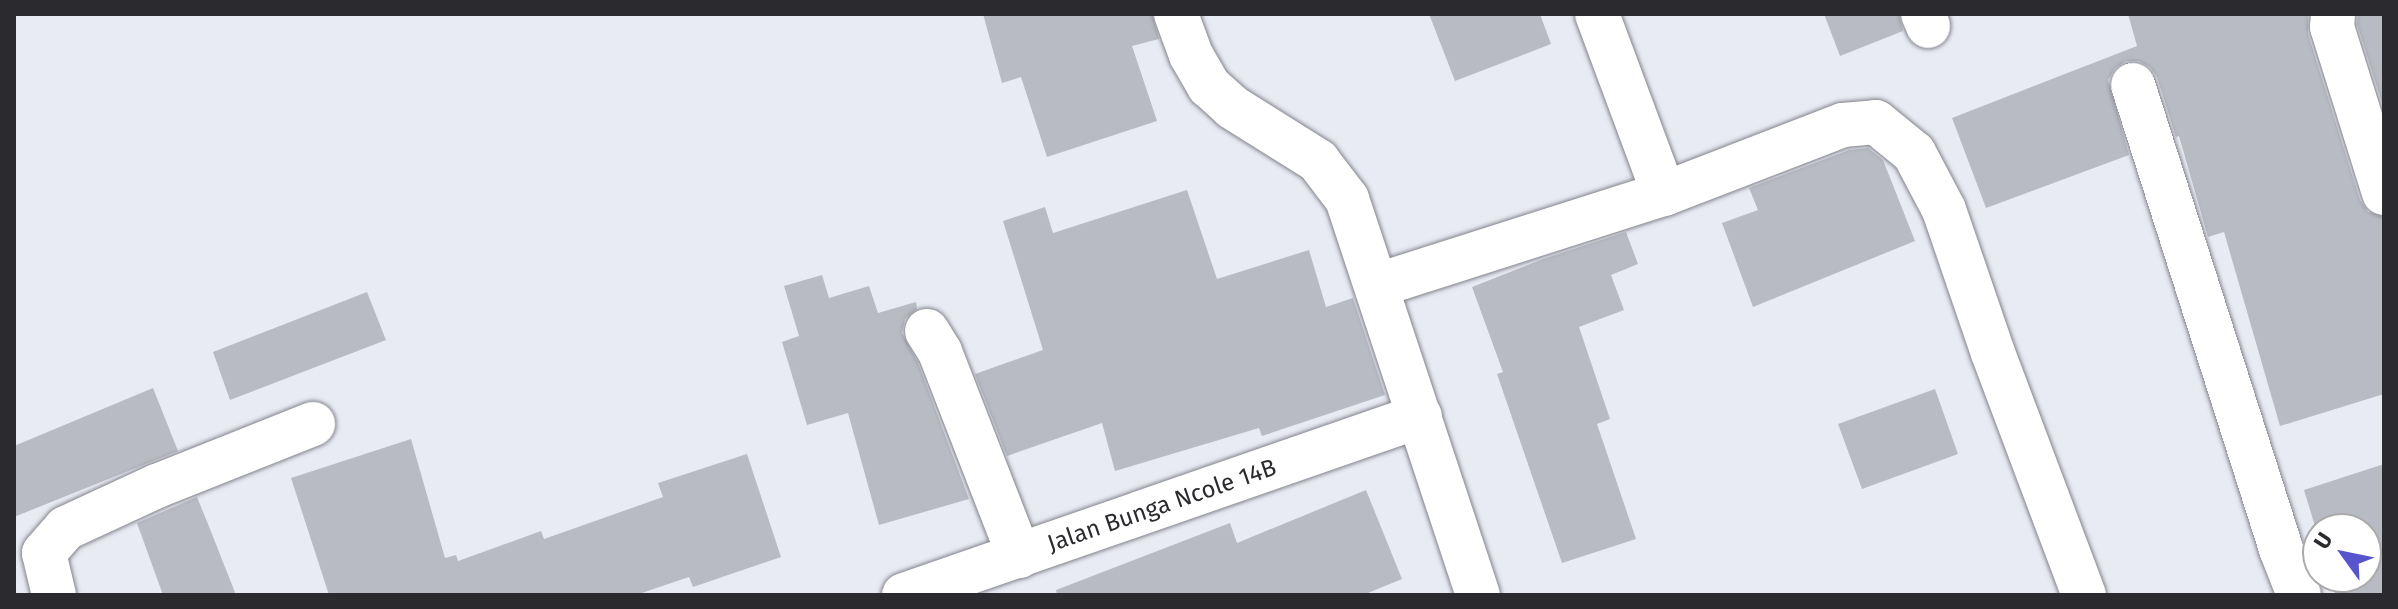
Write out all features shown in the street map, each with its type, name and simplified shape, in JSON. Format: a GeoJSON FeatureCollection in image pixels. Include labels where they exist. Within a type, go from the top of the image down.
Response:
{"type":"FeatureCollection","features":[{"type":"Feature","properties":{"kind":"street"},"geometry":{"type":"LineString","coordinates":[[1176,14],[1191,55],[1209,86],[1232,107],[1318,161],[1347,199],[1378,285],[1478,595]]}},
{"type":"Feature","properties":{"kind":"street"},"geometry":{"type":"LineString","coordinates":[[1597,14],[1664,194]]}},
{"type":"Feature","properties":{"kind":"street"},"geometry":{"type":"LineString","coordinates":[[2333,14],[2332,27],[2384,193]]}},
{"type":"Feature","properties":{"kind":"street"},"geometry":{"type":"LineString","coordinates":[[2133,85],[2281,549],[2299,595]]}},
{"type":"Feature","properties":{"kind":"street"},"geometry":{"type":"LineString","coordinates":[[1378,285],[1664,194],[1843,125],[1876,122],[1914,153],[1944,210],[1993,353],[2084,595]]}},
{"type":"Feature","properties":{"kind":"street"},"geometry":{"type":"LineString","coordinates":[[927,331],[940,352],[1019,556]]}},
{"type":"Feature","properties":{"kind":"street","name":"Jalan Bunga Ncole 14B"},"geometry":{"type":"LineString","coordinates":[[904,595],[1420,416]]}},
{"type":"Feature","properties":{"kind":"street"},"geometry":{"type":"LineString","coordinates":[[54,595],[44,553],[66,528],[157,486],[313,424]]}},
{"type":"Feature","properties":{"kind":"building"},"geometry":{"type":"Polygon","coordinates":[[[983,14],[1152,14],[1159,39],[1132,46],[1157,121],[1047,157],[1021,77],[1002,83],[983,14]]]}},
{"type":"Feature","properties":{"kind":"building"},"geometry":{"type":"Polygon","coordinates":[[[1429,14],[1540,14],[1551,44],[1455,81],[1429,14]]]}},
{"type":"Feature","properties":{"kind":"building"},"geometry":{"type":"Polygon","coordinates":[[[1824,14],[1899,14],[1903,31],[1840,56],[1824,14]]]}},
{"type":"Feature","properties":{"kind":"building"},"geometry":{"type":"Polygon","coordinates":[[[2128,14],[2308,14],[2308,34],[2360,200],[2368,212],[2384,217],[2384,394],[2280,426],[2224,232],[2208,237],[2179,136],[2176,137],[2157,77],[2150,67],[2139,61],[2126,61],[2115,68],[2108,80],[2129,155],[1986,208],[1952,118],[2137,46],[2128,14]]]}},
{"type":"Feature","properties":{"kind":"building"},"geometry":{"type":"Polygon","coordinates":[[[2358,14],[2384,14],[2384,109],[2357,24],[2358,14]]]}},
{"type":"Feature","properties":{"kind":"building"},"geometry":{"type":"Polygon","coordinates":[[[1868,148],[1883,160],[1915,241],[1753,307],[1722,223],[1758,210],[1749,188],[1849,150],[1868,148]]]}},
{"type":"Feature","properties":{"kind":"building"},"geometry":{"type":"Polygon","coordinates":[[[1187,190],[1217,279],[1309,250],[1326,307],[1353,298],[1385,395],[1262,436],[1259,428],[1115,471],[1102,423],[1007,456],[975,374],[1043,350],[1003,221],[1045,207],[1053,233],[1187,190]]]}},
{"type":"Feature","properties":{"kind":"building"},"geometry":{"type":"Polygon","coordinates":[[[1626,232],[1638,264],[1611,275],[1624,310],[1579,327],[1610,419],[1597,424],[1636,539],[1562,563],[1497,374],[1503,372],[1472,287],[1543,259],[1626,232]]]}},
{"type":"Feature","properties":{"kind":"building"},"geometry":{"type":"Polygon","coordinates":[[[822,275],[829,298],[869,286],[878,313],[916,302],[917,309],[905,319],[902,333],[918,363],[969,499],[879,525],[848,413],[807,425],[782,342],[799,336],[784,286],[822,275]]]}},
{"type":"Feature","properties":{"kind":"building"},"geometry":{"type":"Polygon","coordinates":[[[367,292],[386,340],[230,400],[213,352],[367,292]]]}},
{"type":"Feature","properties":{"kind":"building"},"geometry":{"type":"Polygon","coordinates":[[[153,388],[178,451],[14,517],[14,446],[153,388]]]}},
{"type":"Feature","properties":{"kind":"building"},"geometry":{"type":"Polygon","coordinates":[[[1935,389],[1958,454],[1862,489],[1838,424],[1935,389]]]}},
{"type":"Feature","properties":{"kind":"building"},"geometry":{"type":"Polygon","coordinates":[[[411,439],[445,558],[456,555],[458,561],[541,531],[544,539],[663,497],[658,483],[747,454],[781,557],[693,587],[689,577],[636,595],[329,595],[291,478],[411,439]]]}},
{"type":"Feature","properties":{"kind":"building"},"geometry":{"type":"Polygon","coordinates":[[[2384,464],[2384,595],[2335,593],[2382,593],[2382,513],[2311,513],[2304,490],[2384,464]]]}},
{"type":"Feature","properties":{"kind":"building"},"geometry":{"type":"Polygon","coordinates":[[[1366,490],[1402,579],[1363,595],[1057,595],[1056,590],[1230,523],[1237,543],[1366,490]]]}},
{"type":"Feature","properties":{"kind":"building"},"geometry":{"type":"Polygon","coordinates":[[[197,497],[236,595],[163,595],[137,523],[197,497]]]}}]}
